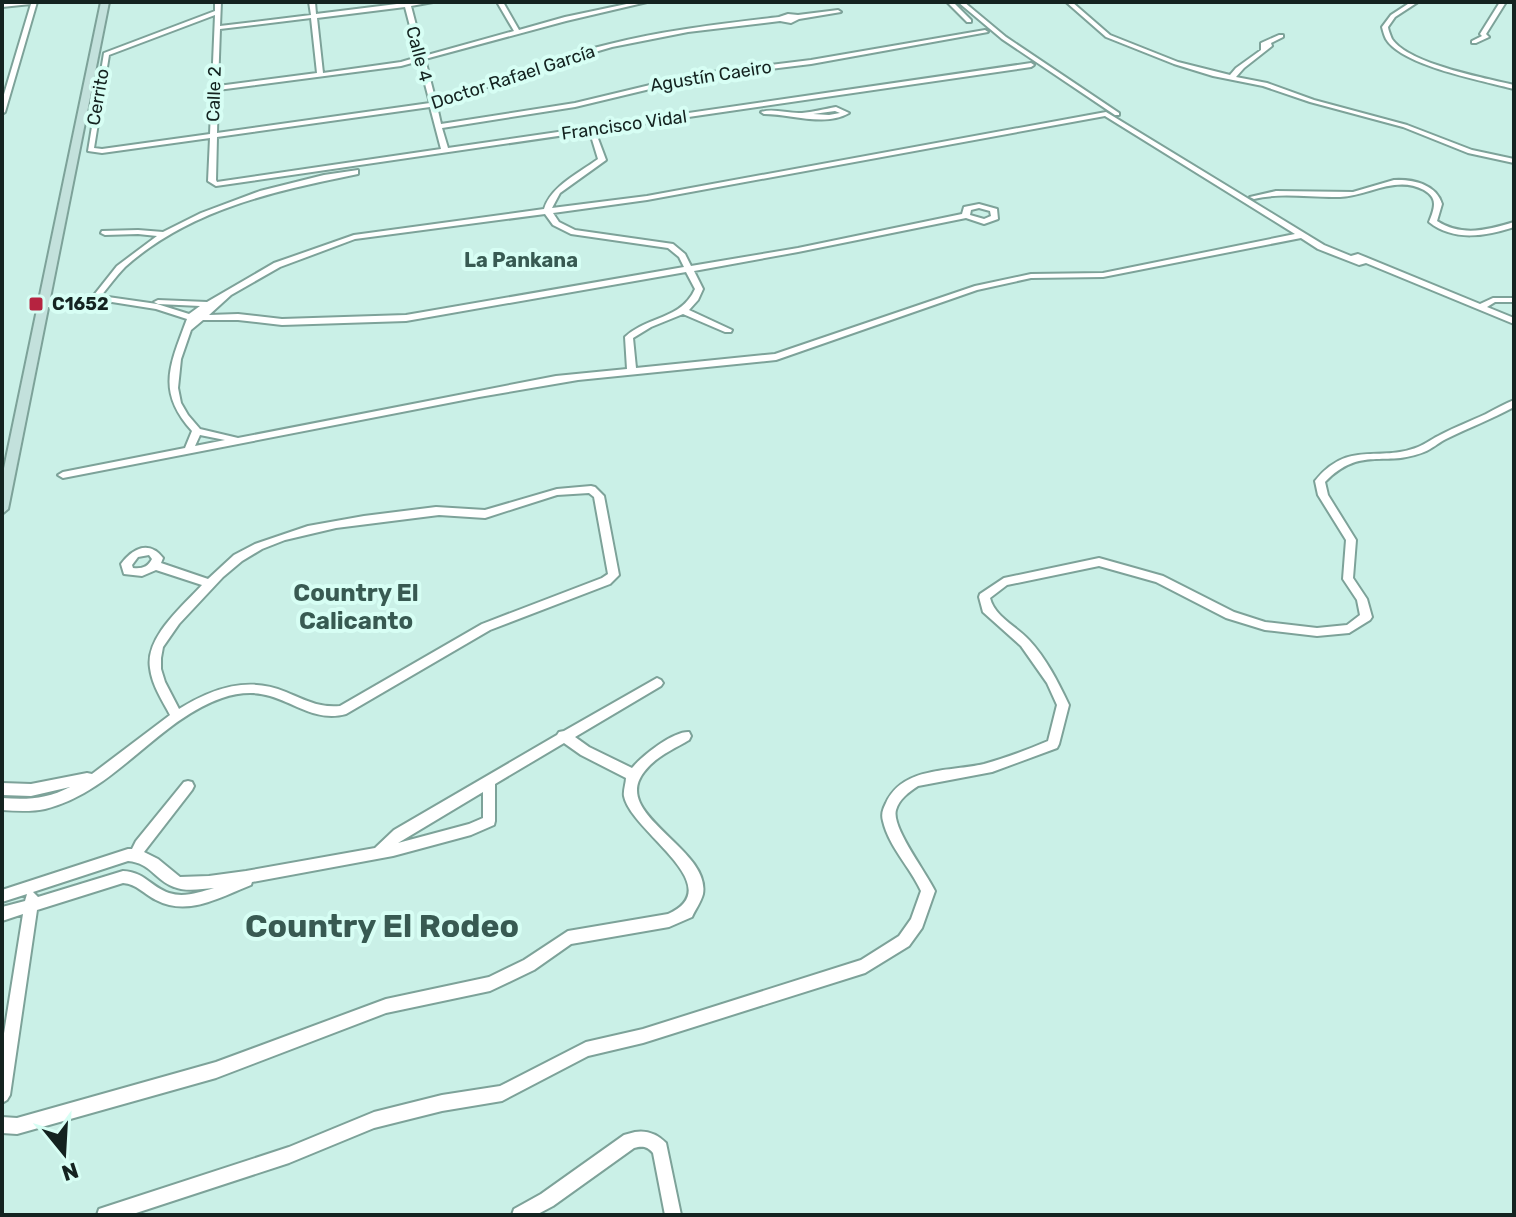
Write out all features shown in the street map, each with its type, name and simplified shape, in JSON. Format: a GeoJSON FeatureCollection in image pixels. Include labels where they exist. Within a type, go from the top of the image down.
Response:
{"type":"FeatureCollection","features":[{"type":"Feature","properties":{"kind":"main road"},"geometry":{"type":"LineString","coordinates":[[2,509],[105,2]]}},
{"type":"Feature","properties":{"kind":"street"},"geometry":{"type":"LineString","coordinates":[[2,5],[32,2],[2,111]]}},
{"type":"Feature","properties":{"kind":"street","name":"Calle 2"},"geometry":{"type":"LineString","coordinates":[[216,184],[212,181],[212,135],[218,2]]}},
{"type":"Feature","properties":{"kind":"street"},"geometry":{"type":"LineString","coordinates":[[312,2],[320,75]]}},
{"type":"Feature","properties":{"kind":"street"},"geometry":{"type":"LineString","coordinates":[[216,28],[430,2]]}},
{"type":"Feature","properties":{"kind":"street"},"geometry":{"type":"LineString","coordinates":[[500,2],[517,32]]}},
{"type":"Feature","properties":{"kind":"street"},"geometry":{"type":"LineString","coordinates":[[598,2],[604,10]]}},
{"type":"Feature","properties":{"kind":"street"},"geometry":{"type":"LineString","coordinates":[[214,89],[423,59],[517,32],[644,2]]}},
{"type":"Feature","properties":{"kind":"street"},"geometry":{"type":"LineString","coordinates":[[950,2],[985,32]]}},
{"type":"Feature","properties":{"kind":"street"},"geometry":{"type":"LineString","coordinates":[[961,2],[973,15],[1067,83],[1331,245],[1514,321]]}},
{"type":"Feature","properties":{"kind":"street"},"geometry":{"type":"LineString","coordinates":[[1069,2],[1108,36],[1133,42]]}},
{"type":"Feature","properties":{"kind":"street"},"geometry":{"type":"LineString","coordinates":[[1080,2],[1118,34],[1195,69],[1232,75],[1312,101],[1378,116],[1470,152],[1514,158]]}},
{"type":"Feature","properties":{"kind":"street"},"geometry":{"type":"LineString","coordinates":[[1415,2],[1393,16],[1385,27],[1386,37],[1394,48],[1413,58],[1514,87]]}},
{"type":"Feature","properties":{"kind":"street"},"geometry":{"type":"LineString","coordinates":[[1472,44],[1486,37],[1483,34],[1503,2]]}},
{"type":"Feature","properties":{"kind":"street","name":"Calle 4"},"geometry":{"type":"LineString","coordinates":[[407,4],[445,151]]}},
{"type":"Feature","properties":{"kind":"street","name":"Cerrito"},"geometry":{"type":"LineString","coordinates":[[102,151],[92,151],[89,147],[106,54],[217,12]]}},
{"type":"Feature","properties":{"kind":"street","name":"Doctor Rafael García"},"geometry":{"type":"LineString","coordinates":[[102,151],[431,105],[530,68],[611,45],[688,30],[838,12]]}},
{"type":"Feature","properties":{"kind":"street","name":"Francisco Vidal"},"geometry":{"type":"LineString","coordinates":[[216,184],[1031,65],[985,32]]}},
{"type":"Feature","properties":{"kind":"street","name":"Agustín Caeiro"},"geometry":{"type":"LineString","coordinates":[[439,126],[575,105],[687,78],[811,62],[985,32]]}},
{"type":"Feature","properties":{"kind":"street"},"geometry":{"type":"LineString","coordinates":[[1232,75],[1270,45],[1268,42],[1281,36]]}},
{"type":"Feature","properties":{"kind":"street"},"geometry":{"type":"LineString","coordinates":[[1042,74],[1326,249],[1362,263]]}},
{"type":"Feature","properties":{"kind":"street"},"geometry":{"type":"LineString","coordinates":[[98,294],[124,264],[166,235],[211,211],[300,181],[762,112],[806,113]]}},
{"type":"Feature","properties":{"kind":"street"},"geometry":{"type":"LineString","coordinates":[[242,440],[197,431],[176,401],[173,388],[176,356],[194,321],[228,293],[277,265],[354,237],[647,198],[1106,114]]}},
{"type":"Feature","properties":{"kind":"street"},"geometry":{"type":"LineString","coordinates":[[547,211],[557,192],[602,160],[594,136]]}},
{"type":"Feature","properties":{"kind":"street"},"geometry":{"type":"LineString","coordinates":[[1254,197],[1286,192],[1354,195],[1386,182],[1404,182],[1424,187],[1435,195],[1438,205],[1433,222],[1442,228],[1478,232],[1514,224]]}},
{"type":"Feature","properties":{"kind":"street"},"geometry":{"type":"LineString","coordinates":[[547,211],[558,225],[570,231],[670,246],[691,269],[699,291],[694,301],[683,311],[637,330],[629,337],[632,371]]}},
{"type":"Feature","properties":{"kind":"street"},"geometry":{"type":"LineString","coordinates":[[98,294],[157,307],[194,321],[238,317],[282,322],[414,317],[691,269],[966,216]]}},
{"type":"Feature","properties":{"kind":"street"},"geometry":{"type":"LineString","coordinates":[[105,233],[166,235]]}},
{"type":"Feature","properties":{"kind":"street"},"geometry":{"type":"LineString","coordinates":[[63,475],[577,377],[776,357],[970,289],[1031,276],[1103,275],[1303,235]]}},
{"type":"Feature","properties":{"kind":"street"},"geometry":{"type":"LineString","coordinates":[[43,302],[98,294],[211,306],[238,317]]}},
{"type":"Feature","properties":{"kind":"street"},"geometry":{"type":"LineString","coordinates":[[1482,307],[1493,300],[1514,300]]}},
{"type":"Feature","properties":{"kind":"street"},"geometry":{"type":"LineString","coordinates":[[683,311],[728,330]]}},
{"type":"Feature","properties":{"kind":"street"},"geometry":{"type":"LineString","coordinates":[[105,1215],[289,1155],[374,1120],[442,1103],[502,1093],[586,1049],[643,1036],[865,966],[904,941],[917,923],[928,891],[919,869],[903,849],[888,818],[891,803],[913,782],[995,766],[1053,744],[1063,705],[1051,680],[1025,643],[987,609],[984,597],[1004,582],[1099,562],[1159,579],[1230,615],[1265,626],[1317,632],[1349,629],[1366,617],[1362,599],[1348,579],[1351,540],[1323,495],[1320,481],[1331,466],[1352,457],[1403,455],[1422,450],[1514,403]]}},
{"type":"Feature","properties":{"kind":"street"},"geometry":{"type":"LineString","coordinates":[[189,450],[197,431]]}},
{"type":"Feature","properties":{"kind":"street"},"geometry":{"type":"LineString","coordinates":[[2,804],[37,804],[57,800],[102,772],[177,716],[216,693],[255,689],[270,691],[318,712],[342,711],[486,627],[606,581],[614,575],[596,492],[585,488],[566,490],[485,514],[436,511],[387,515],[277,540],[238,558],[164,634],[156,653],[155,676],[177,716]]}},
{"type":"Feature","properties":{"kind":"street"},"geometry":{"type":"LineString","coordinates":[[155,565],[211,584]]}},
{"type":"Feature","properties":{"kind":"street"},"geometry":{"type":"LineString","coordinates":[[380,850],[399,834],[657,683]]}},
{"type":"Feature","properties":{"kind":"street"},"geometry":{"type":"LineString","coordinates":[[563,736],[585,751],[635,776]]}},
{"type":"Feature","properties":{"kind":"street"},"geometry":{"type":"LineString","coordinates":[[2,1125],[17,1126],[175,1083],[370,1010],[490,984],[529,965],[568,938],[669,920],[687,912],[696,892],[691,871],[638,810],[630,789],[646,761],[685,736]]}},
{"type":"Feature","properties":{"kind":"street"},"geometry":{"type":"LineString","coordinates":[[2,789],[50,787],[102,772]]}},
{"type":"Feature","properties":{"kind":"street"},"geometry":{"type":"LineString","coordinates":[[2,914],[131,877],[163,898],[189,901],[261,876],[455,835],[485,825],[490,817],[489,781]]}},
{"type":"Feature","properties":{"kind":"street"},"geometry":{"type":"LineString","coordinates":[[137,854],[188,786]]}},
{"type":"Feature","properties":{"kind":"street"},"geometry":{"type":"LineString","coordinates":[[2,896],[121,856],[137,854],[155,863],[178,883],[261,876]]}},
{"type":"Feature","properties":{"kind":"street"},"geometry":{"type":"LineString","coordinates":[[2,1095],[33,886]]}},
{"type":"Feature","properties":{"kind":"street"},"geometry":{"type":"LineString","coordinates":[[520,1215],[547,1200],[630,1141],[642,1138],[654,1141],[660,1149],[673,1215]]}},
{"type":"Feature","properties":{"kind":"place","name":"C1652"},"geometry":{"type":"Point","coordinates":[36,304]}},
{"type":"Feature","properties":{"kind":"district","name":"La Pankana"},"geometry":{"type":"Point","coordinates":[521,260]}},
{"type":"Feature","properties":{"kind":"district","name":"Country El Calicanto"},"geometry":{"type":"Point","coordinates":[356,607]}},
{"type":"Feature","properties":{"kind":"district","name":"Country El Rodeo"},"geometry":{"type":"Point","coordinates":[382,926]}}]}
